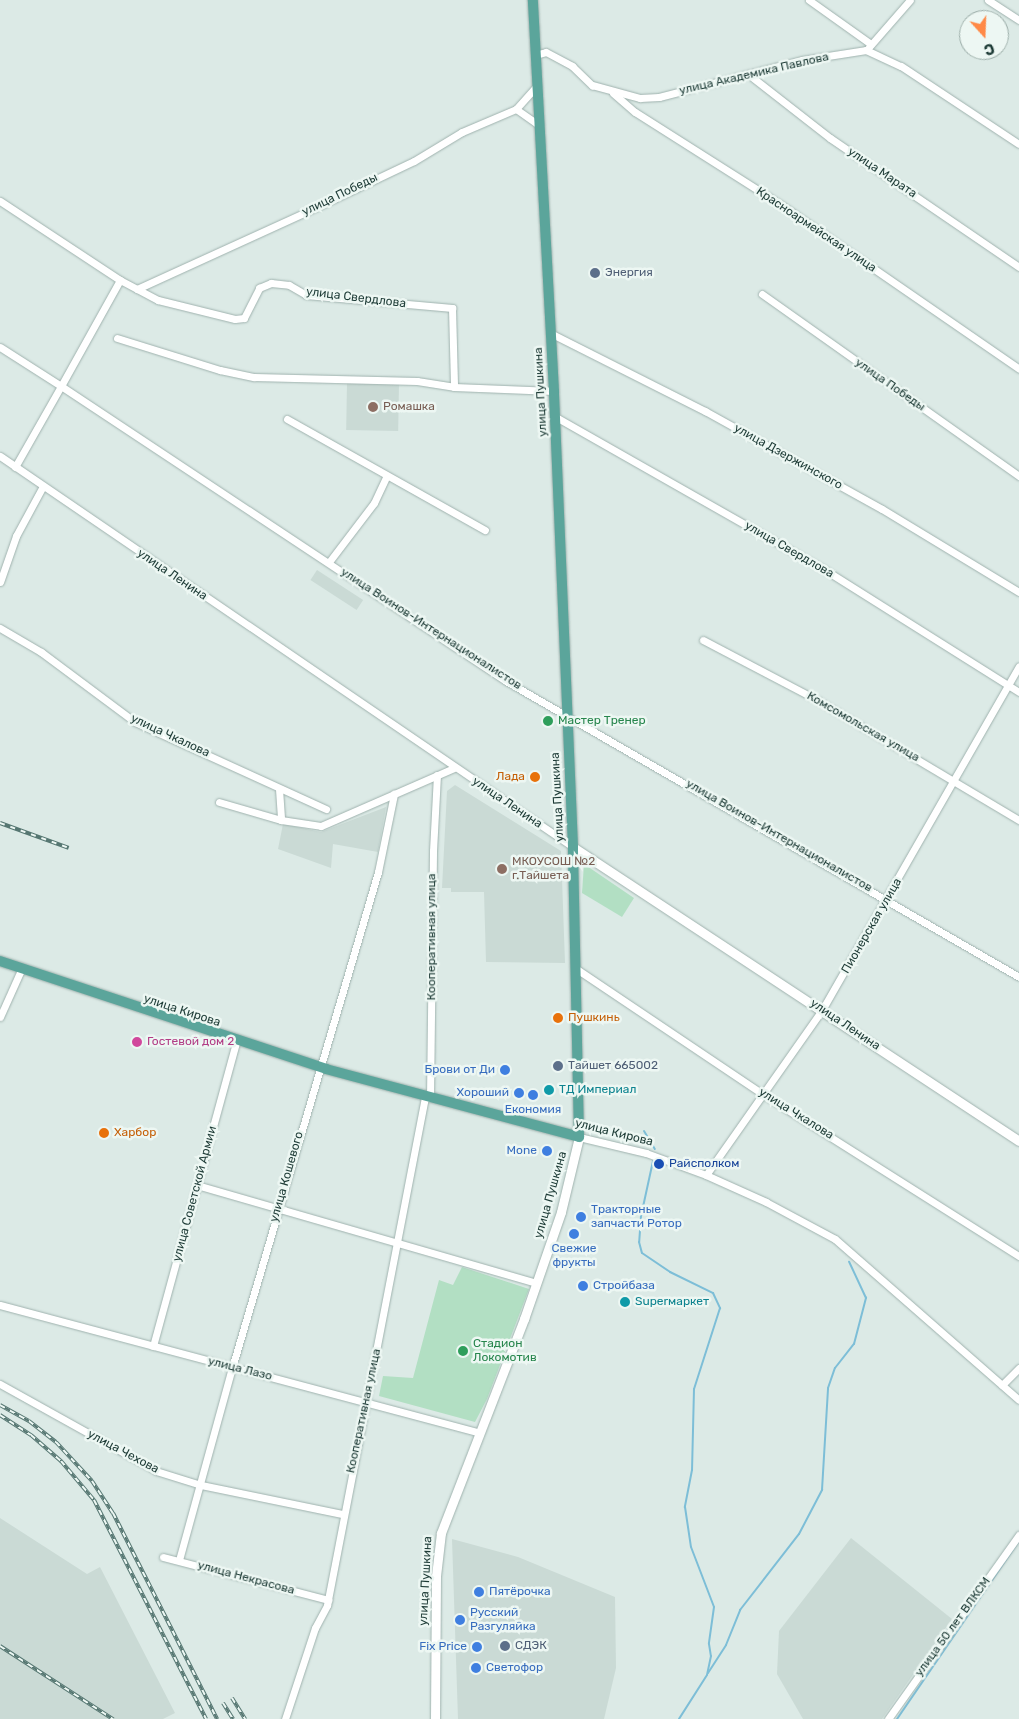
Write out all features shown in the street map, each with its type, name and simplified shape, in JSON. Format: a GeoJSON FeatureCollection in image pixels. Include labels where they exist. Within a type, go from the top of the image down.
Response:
{"type":"FeatureCollection","features":[{"type":"Feature","properties":{"kind":"main road","name":"улица Пушкина"},"geometry":{"type":"LineString","coordinates":[[435,1719],[438,1546],[444,1520],[480,1433],[536,1282],[563,1204],[580,1137],[573,847],[554,391],[536,86],[533,0]]}},
{"type":"Feature","properties":{"kind":"main road","name":"улица Ленина"},"geometry":{"type":"LineString","coordinates":[[573,847],[1019,1141]]}},
{"type":"Feature","properties":{"kind":"main road","name":"улица Кирова"},"geometry":{"type":"LineString","coordinates":[[0,961],[21,970],[236,1042],[428,1098],[580,1137]]}},
{"type":"Feature","properties":{"kind":"street"},"geometry":{"type":"LineString","coordinates":[[809,0],[869,47],[1019,144]]}},
{"type":"Feature","properties":{"kind":"street"},"geometry":{"type":"LineString","coordinates":[[869,47],[910,0]]}},
{"type":"Feature","properties":{"kind":"street"},"geometry":{"type":"LineString","coordinates":[[988,0],[1019,20]]}},
{"type":"Feature","properties":{"kind":"street","name":"улица Академика Павлова"},"geometry":{"type":"LineString","coordinates":[[535,55],[546,52],[562,59],[592,85],[613,93],[640,98],[659,97],[748,74],[869,47]]}},
{"type":"Feature","properties":{"kind":"street","name":"улица Марата"},"geometry":{"type":"LineString","coordinates":[[748,74],[830,138],[1019,267]]}},
{"type":"Feature","properties":{"kind":"street"},"geometry":{"type":"LineString","coordinates":[[536,86],[516,109],[539,125]]}},
{"type":"Feature","properties":{"kind":"street","name":"Красноармейская улица"},"geometry":{"type":"LineString","coordinates":[[613,93],[635,112],[783,206],[1019,369]]}},
{"type":"Feature","properties":{"kind":"street","name":"улица Победы"},"geometry":{"type":"LineString","coordinates":[[137,289],[317,208],[414,160],[462,132],[516,109]]}},
{"type":"Feature","properties":{"kind":"street","name":"улица Свердлова"},"geometry":{"type":"LineString","coordinates":[[0,202],[120,280],[158,300],[235,319],[244,318],[259,288],[270,283],[289,285],[306,295],[452,308],[454,387]]}},
{"type":"Feature","properties":{"kind":"street"},"geometry":{"type":"LineString","coordinates":[[15,467],[120,280]]}},
{"type":"Feature","properties":{"kind":"street","name":"улица Победы"},"geometry":{"type":"LineString","coordinates":[[762,294],[1019,476]]}},
{"type":"Feature","properties":{"kind":"street","name":"улица Дзержинского"},"geometry":{"type":"LineString","coordinates":[[550,334],[705,411],[866,499],[1019,592]]}},
{"type":"Feature","properties":{"kind":"street"},"geometry":{"type":"LineString","coordinates":[[117,338],[220,370],[254,377],[417,381],[454,387],[554,391]]}},
{"type":"Feature","properties":{"kind":"street","name":"улица Воинов-Интернационалистов"},"geometry":{"type":"LineString","coordinates":[[0,347],[329,562],[506,681],[566,713],[1019,977]]}},
{"type":"Feature","properties":{"kind":"street","name":"улица Свердлова"},"geometry":{"type":"LineString","coordinates":[[554,416],[822,568],[1019,692]]}},
{"type":"Feature","properties":{"kind":"street"},"geometry":{"type":"LineString","coordinates":[[287,419],[386,477],[486,530]]}},
{"type":"Feature","properties":{"kind":"street","name":"улица Ленина"},"geometry":{"type":"LineString","coordinates":[[0,456],[454,768],[573,847]]}},
{"type":"Feature","properties":{"kind":"street"},"geometry":{"type":"LineString","coordinates":[[329,562],[374,503],[386,477]]}},
{"type":"Feature","properties":{"kind":"street"},"geometry":{"type":"LineString","coordinates":[[0,582],[16,536],[43,486]]}},
{"type":"Feature","properties":{"kind":"street","name":"улица Чкалова"},"geometry":{"type":"LineString","coordinates":[[0,628],[41,652],[135,722],[260,776],[278,789],[326,809]]}},
{"type":"Feature","properties":{"kind":"street","name":"Комсомольская улица"},"geometry":{"type":"LineString","coordinates":[[703,640],[819,701],[955,780],[1019,820]]}},
{"type":"Feature","properties":{"kind":"street","name":"Пионерская улица"},"geometry":{"type":"LineString","coordinates":[[706,1175],[822,1010],[888,899],[1019,666]]}},
{"type":"Feature","properties":{"kind":"street"},"geometry":{"type":"LineString","coordinates":[[219,802],[281,820],[321,826],[454,768]]}},
{"type":"Feature","properties":{"kind":"street","name":"Кооперативная улица"},"geometry":{"type":"LineString","coordinates":[[285,1719],[315,1628],[328,1600],[342,1514],[428,1098],[433,851],[437,775]]}},
{"type":"Feature","properties":{"kind":"street"},"geometry":{"type":"LineString","coordinates":[[278,789],[281,820]]}},
{"type":"Feature","properties":{"kind":"street","name":"улица Кошевого"},"geometry":{"type":"LineString","coordinates":[[179,1560],[278,1208],[378,872],[394,794]]}},
{"type":"Feature","properties":{"kind":"street","name":"улица Чкалова"},"geometry":{"type":"LineString","coordinates":[[575,968],[764,1094],[1019,1256]]}},
{"type":"Feature","properties":{"kind":"street"},"geometry":{"type":"LineString","coordinates":[[0,1017],[21,970]]}},
{"type":"Feature","properties":{"kind":"street","name":"улица Советской Армии"},"geometry":{"type":"LineString","coordinates":[[153,1346],[236,1042]]}},
{"type":"Feature","properties":{"kind":"street","name":"улица Кирова"},"geometry":{"type":"LineString","coordinates":[[580,1137],[646,1153],[706,1175],[766,1202],[835,1239],[1019,1400]]}},
{"type":"Feature","properties":{"kind":"street"},"geometry":{"type":"LineString","coordinates":[[197,1184],[536,1282]]}},
{"type":"Feature","properties":{"kind":"street","name":"улица Лазо"},"geometry":{"type":"LineString","coordinates":[[0,1305],[232,1368],[366,1400],[480,1433]]}},
{"type":"Feature","properties":{"kind":"street"},"geometry":{"type":"LineString","coordinates":[[1002,1385],[1019,1368]]}},
{"type":"Feature","properties":{"kind":"street","name":"улица Чехова"},"geometry":{"type":"LineString","coordinates":[[0,1384],[156,1471],[201,1485],[342,1514]]}},
{"type":"Feature","properties":{"kind":"street","name":"улица 50 лет ВЛКСМ"},"geometry":{"type":"LineString","coordinates":[[888,1719],[1019,1535]]}},
{"type":"Feature","properties":{"kind":"street","name":"улица Некрасова"},"geometry":{"type":"LineString","coordinates":[[163,1557],[328,1600]]}},
{"type":"Feature","properties":{"kind":"shaded area","name":"Ромашка"},"geometry":{"type":"Polygon","coordinates":[[[347,383],[399,384],[398,431],[346,430],[347,383]]]}},
{"type":"Feature","properties":{"kind":"shaded area"},"geometry":{"type":"Polygon","coordinates":[[[317,570],[363,600],[357,610],[310,580],[317,570]]]}},
{"type":"Feature","properties":{"kind":"shaded area","name":"МКОУСОШ №2 г.Тайшета"},"geometry":{"type":"Polygon","coordinates":[[[455,785],[561,851],[565,963],[486,962],[484,892],[451,892],[451,888],[442,888],[447,791],[455,785]]]}},
{"type":"Feature","properties":{"kind":"shaded area"},"geometry":{"type":"Polygon","coordinates":[[[386,807],[378,852],[333,844],[331,868],[278,849],[283,824],[321,832],[386,807]]]}},
{"type":"Feature","properties":{"kind":"shaded area"},"geometry":{"type":"Polygon","coordinates":[[[0,1518],[87,1574],[100,1567],[175,1713],[163,1719],[0,1719],[0,1518]]]}},
{"type":"Feature","properties":{"kind":"shaded area"},"geometry":{"type":"Polygon","coordinates":[[[851,1538],[952,1619],[882,1719],[803,1719],[777,1674],[779,1631],[851,1538]]]}},
{"type":"Feature","properties":{"kind":"shaded area"},"geometry":{"type":"Polygon","coordinates":[[[452,1539],[518,1557],[615,1597],[616,1668],[604,1719],[458,1719],[452,1539]]]}},
{"type":"Feature","properties":{"kind":"green space"},"geometry":{"type":"Polygon","coordinates":[[[584,864],[634,898],[622,917],[582,893],[584,864]]]}},
{"type":"Feature","properties":{"kind":"green space","name":"Стадион Локомотив"},"geometry":{"type":"Polygon","coordinates":[[[462,1267],[529,1289],[487,1399],[475,1422],[379,1396],[383,1376],[413,1378],[439,1280],[453,1285],[462,1267]]]}},
{"type":"Feature","properties":{"kind":"waterway"},"geometry":{"type":"LineString","coordinates":[[644,1131],[655,1149]]}},
{"type":"Feature","properties":{"kind":"waterway"},"geometry":{"type":"LineString","coordinates":[[653,1161],[641,1216],[639,1242],[642,1253],[670,1272],[713,1293],[720,1308],[694,1389],[692,1470],[685,1507],[691,1547],[714,1607],[709,1644],[711,1656],[707,1675],[679,1719]]}},
{"type":"Feature","properties":{"kind":"waterway"},"geometry":{"type":"LineString","coordinates":[[708,1673],[726,1645],[740,1610],[799,1534],[822,1490],[828,1388],[835,1368],[854,1344],[866,1298],[849,1262]]}},
{"type":"Feature","properties":{"kind":"waterway"},"geometry":{"type":"LineString","coordinates":[[897,1719],[1019,1541]]}},
{"type":"Feature","properties":{"kind":"railway"},"geometry":{"type":"LineString","coordinates":[[0,823],[69,848]]}},
{"type":"Feature","properties":{"kind":"railway"},"geometry":{"type":"LineString","coordinates":[[0,1405],[29,1421],[56,1442],[92,1481],[113,1513],[217,1719]]}},
{"type":"Feature","properties":{"kind":"railway"},"geometry":{"type":"LineString","coordinates":[[0,1415],[31,1435],[61,1461],[94,1500],[206,1719]]}},
{"type":"Feature","properties":{"kind":"railway"},"geometry":{"type":"LineString","coordinates":[[0,1646],[113,1719]]}},
{"type":"Feature","properties":{"kind":"railway"},"geometry":{"type":"LineString","coordinates":[[232,1698],[245,1719]]}},
{"type":"Feature","properties":{"kind":"railway"},"geometry":{"type":"LineString","coordinates":[[223,1703],[233,1719]]}},
{"type":"Feature","properties":{"kind":"place","name":"Энергия"},"geometry":{"type":"Point","coordinates":[595,273]}},
{"type":"Feature","properties":{"kind":"place","name":"Ромашка"},"geometry":{"type":"Point","coordinates":[373,407]}},
{"type":"Feature","properties":{"kind":"place","name":"Мастер Тренер"},"geometry":{"type":"Point","coordinates":[548,721]}},
{"type":"Feature","properties":{"kind":"place","name":"Лада"},"geometry":{"type":"Point","coordinates":[535,777]}},
{"type":"Feature","properties":{"kind":"place","name":"МКОУСОШ №2 г.Тайшета"},"geometry":{"type":"Point","coordinates":[502,869]}},
{"type":"Feature","properties":{"kind":"place","name":"Пушкинь"},"geometry":{"type":"Point","coordinates":[558,1018]}},
{"type":"Feature","properties":{"kind":"place","name":"Гостевой дом 2"},"geometry":{"type":"Point","coordinates":[137,1042]}},
{"type":"Feature","properties":{"kind":"place","name":"Тайшет 665002"},"geometry":{"type":"Point","coordinates":[558,1066]}},
{"type":"Feature","properties":{"kind":"place","name":"Брови от Ди"},"geometry":{"type":"Point","coordinates":[505,1070]}},
{"type":"Feature","properties":{"kind":"place","name":"ТД Империал"},"geometry":{"type":"Point","coordinates":[549,1090]}},
{"type":"Feature","properties":{"kind":"place","name":"Хороший"},"geometry":{"type":"Point","coordinates":[519,1093]}},
{"type":"Feature","properties":{"kind":"place","name":"Економия"},"geometry":{"type":"Point","coordinates":[533,1095]}},
{"type":"Feature","properties":{"kind":"place","name":"Харбор"},"geometry":{"type":"Point","coordinates":[104,1133]}},
{"type":"Feature","properties":{"kind":"place","name":"Mone"},"geometry":{"type":"Point","coordinates":[547,1151]}},
{"type":"Feature","properties":{"kind":"place","name":"Райсполком"},"geometry":{"type":"Point","coordinates":[659,1164]}},
{"type":"Feature","properties":{"kind":"place","name":"Тракторные запчасти Ротор"},"geometry":{"type":"Point","coordinates":[581,1217]}},
{"type":"Feature","properties":{"kind":"place","name":"Свежие фрукты"},"geometry":{"type":"Point","coordinates":[574,1234]}},
{"type":"Feature","properties":{"kind":"place","name":"Стройбаза"},"geometry":{"type":"Point","coordinates":[583,1286]}},
{"type":"Feature","properties":{"kind":"place","name":"Superмаркет"},"geometry":{"type":"Point","coordinates":[625,1302]}},
{"type":"Feature","properties":{"kind":"place","name":"Стадион Локомотив"},"geometry":{"type":"Point","coordinates":[463,1351]}},
{"type":"Feature","properties":{"kind":"place","name":"Пятёрочка"},"geometry":{"type":"Point","coordinates":[479,1592]}},
{"type":"Feature","properties":{"kind":"place","name":"Русский Разгуляйка"},"geometry":{"type":"Point","coordinates":[460,1620]}},
{"type":"Feature","properties":{"kind":"place","name":"СДЭК"},"geometry":{"type":"Point","coordinates":[505,1646]}},
{"type":"Feature","properties":{"kind":"place","name":"Fix Price"},"geometry":{"type":"Point","coordinates":[477,1647]}},
{"type":"Feature","properties":{"kind":"place","name":"Светофор"},"geometry":{"type":"Point","coordinates":[476,1668]}}]}
